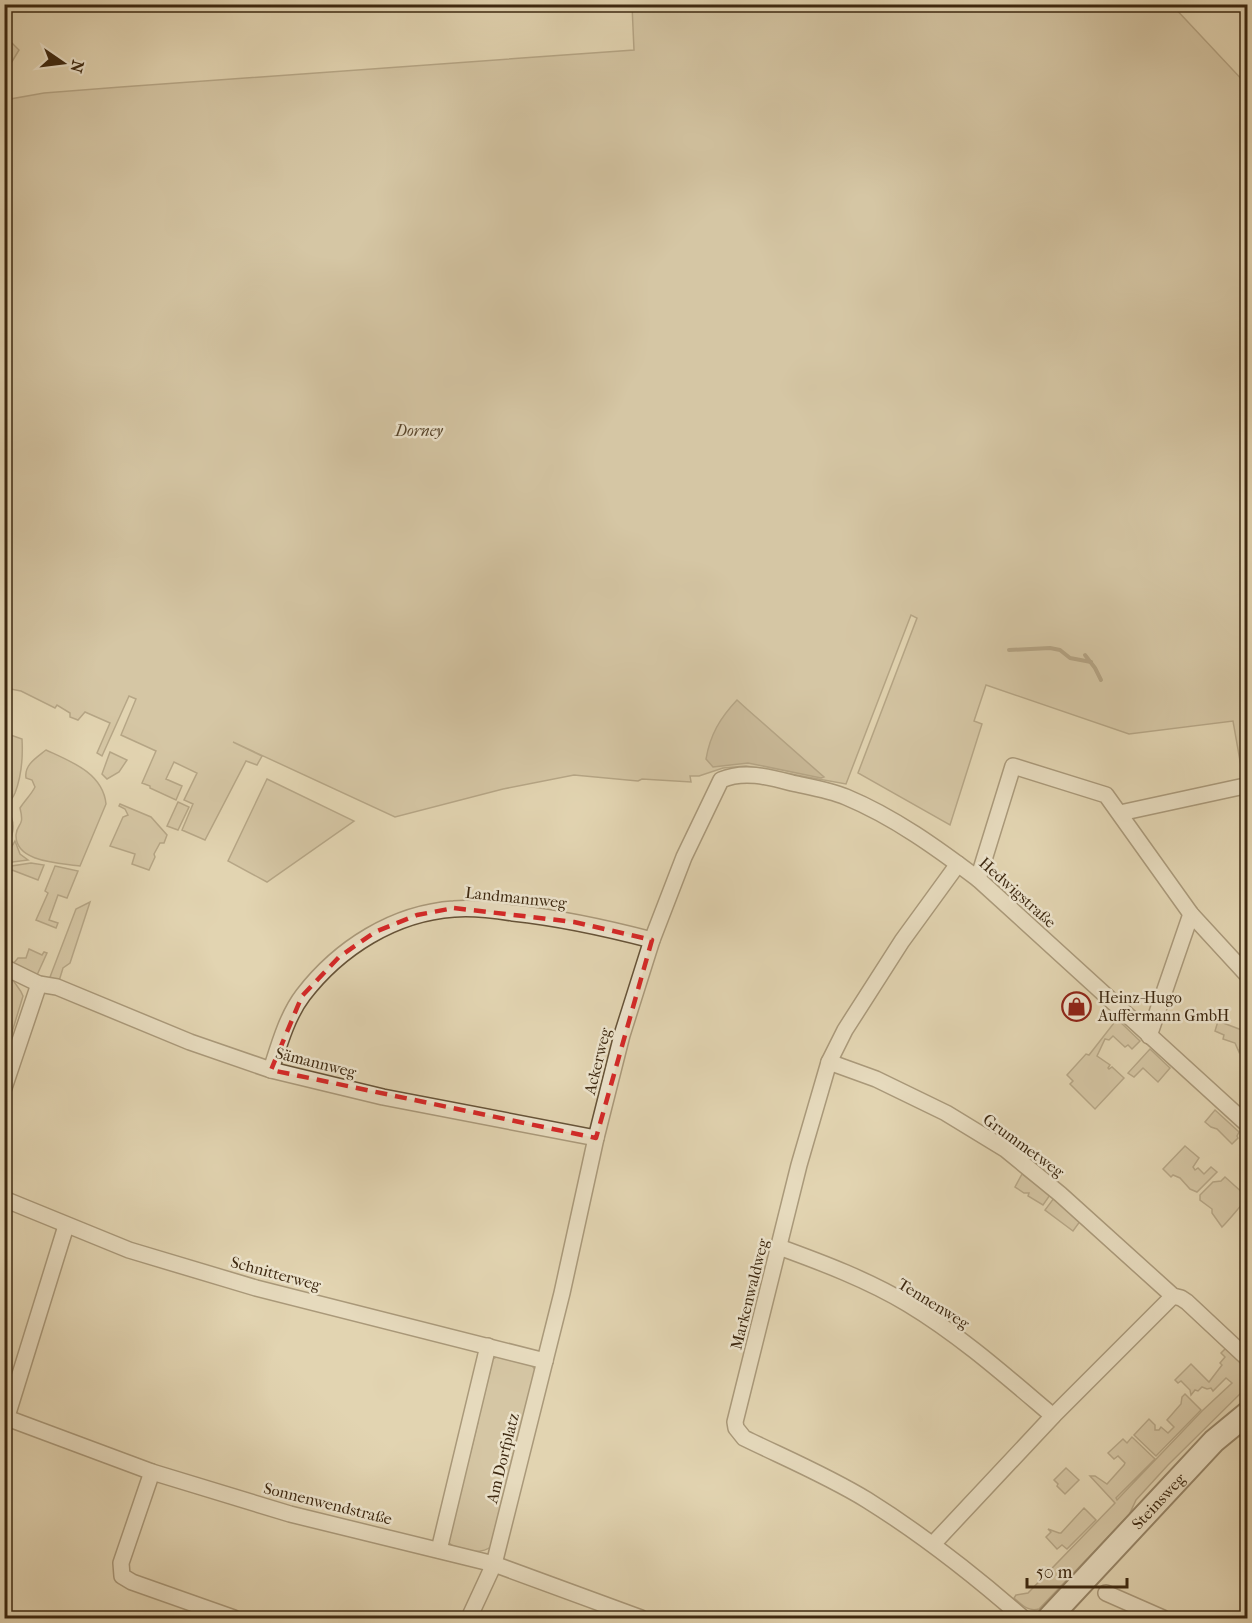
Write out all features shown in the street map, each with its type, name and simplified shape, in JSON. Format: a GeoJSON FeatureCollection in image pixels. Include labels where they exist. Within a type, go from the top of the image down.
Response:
{"type":"FeatureCollection","features":[{"type":"Feature","properties":{"kind":"main road","name":"Steinsweg"},"geometry":{"type":"LineString","coordinates":[[1049,1618],[1214,1441],[1248,1413]]}},
{"type":"Feature","properties":{"kind":"street"},"geometry":{"type":"LineString","coordinates":[[978,879],[1013,766],[1106,795],[1191,914],[1248,976]]}},
{"type":"Feature","properties":{"kind":"street","name":"Hedwigstraße"},"geometry":{"type":"LineString","coordinates":[[718,782],[732,776],[761,776],[844,796],[903,827],[978,879],[1248,1125]]}},
{"type":"Feature","properties":{"kind":"street","name":"Ackerweg"},"geometry":{"type":"LineString","coordinates":[[545,1360],[622,1035],[652,940],[684,857],[718,782]]}},
{"type":"Feature","properties":{"kind":"street"},"geometry":{"type":"LineString","coordinates":[[1120,813],[1240,787]]}},
{"type":"Feature","properties":{"kind":"street","name":"Markenwaldweg"},"geometry":{"type":"LineString","coordinates":[[958,864],[902,940],[845,1030],[829,1062],[799,1165],[737,1413],[736,1428],[744,1438],[866,1499],[933,1544],[1023,1618]]}},
{"type":"Feature","properties":{"kind":"street","name":"Landmannweg"},"geometry":{"type":"LineString","coordinates":[[271,1070],[282,1035],[302,996],[339,957],[375,932],[417,915],[454,909],[489,910],[574,921],[652,940]]}},
{"type":"Feature","properties":{"kind":"street"},"geometry":{"type":"LineString","coordinates":[[1149,1036],[1191,914]]}},
{"type":"Feature","properties":{"kind":"street","name":"Sämannweg"},"geometry":{"type":"LineString","coordinates":[[4,968],[39,984],[57,987],[190,1042],[271,1070],[383,1097],[596,1138]]}},
{"type":"Feature","properties":{"kind":"street"},"geometry":{"type":"LineString","coordinates":[[4,1088],[39,984]]}},
{"type":"Feature","properties":{"kind":"street","name":"Grummetweg"},"geometry":{"type":"LineString","coordinates":[[829,1062],[876,1079],[946,1113],[1005,1149],[1060,1194],[1173,1296],[1187,1302],[1248,1359]]}},
{"type":"Feature","properties":{"kind":"street","name":"Schnitterweg"},"geometry":{"type":"LineString","coordinates":[[4,1200],[129,1250],[256,1288],[545,1360]]}},
{"type":"Feature","properties":{"kind":"street"},"geometry":{"type":"LineString","coordinates":[[6,1422],[66,1226]]}},
{"type":"Feature","properties":{"kind":"street","name":"Tennenweg"},"geometry":{"type":"LineString","coordinates":[[779,1247],[827,1264],[908,1304],[981,1355],[1053,1416]]}},
{"type":"Feature","properties":{"kind":"street"},"geometry":{"type":"LineString","coordinates":[[933,1544],[1053,1416],[1173,1296]]}},
{"type":"Feature","properties":{"kind":"street"},"geometry":{"type":"LineString","coordinates":[[440,1550],[488,1346]]}},
{"type":"Feature","properties":{"kind":"street","name":"Am Dorfplatz"},"geometry":{"type":"LineString","coordinates":[[469,1618],[494,1564],[545,1360]]}},
{"type":"Feature","properties":{"kind":"street","name":"Sonnenwendstraße"},"geometry":{"type":"LineString","coordinates":[[6,1422],[152,1472],[290,1514],[494,1564],[641,1618]]}},
{"type":"Feature","properties":{"kind":"street"},"geometry":{"type":"LineString","coordinates":[[152,1472],[121,1563],[122,1576],[132,1582],[234,1618]]}},
{"type":"Feature","properties":{"kind":"street"},"geometry":{"type":"LineString","coordinates":[[1106,1593],[1163,1618]]}},
{"type":"Feature","properties":{"kind":"highlighted area"},"geometry":{"type":"Polygon","coordinates":[[[454,908],[574,922],[652,940],[596,1138],[271,1070],[302,996],[339,957],[375,932],[417,915],[454,908]]]}},
{"type":"Feature","properties":{"kind":"green space","name":"Dorney"},"geometry":{"type":"Polygon","coordinates":[[[632,5],[1172,5],[1247,85],[1247,794],[1233,721],[1129,734],[986,685],[974,721],[982,724],[950,825],[858,773],[917,618],[911,615],[846,784],[746,766],[723,768],[699,776],[690,776],[691,782],[642,779],[638,781],[574,775],[503,789],[395,817],[233,742],[262,756],[257,765],[246,761],[205,840],[182,830],[193,804],[184,800],[197,773],[174,762],[166,779],[182,786],[176,800],[142,783],[156,751],[121,735],[136,699],[129,696],[102,756],[97,753],[110,723],[85,712],[78,720],[70,717],[70,713],[57,705],[55,708],[21,691],[5,688],[5,100],[44,93],[634,50],[632,5]]]}},
{"type":"Feature","properties":{"kind":"green space"},"geometry":{"type":"Polygon","coordinates":[[[5,36],[19,50],[5,73],[5,36]]]}},
{"type":"Feature","properties":{"kind":"green space"},"geometry":{"type":"Polygon","coordinates":[[[5,733],[22,739],[22,766],[15,793],[7,810],[13,826],[12,836],[5,852],[5,733]]]}},
{"type":"Feature","properties":{"kind":"green space"},"geometry":{"type":"Polygon","coordinates":[[[46,750],[84,770],[99,784],[104,793],[106,804],[80,866],[41,860],[23,851],[18,844],[16,835],[21,822],[20,808],[35,787],[32,780],[26,778],[27,769],[31,762],[46,750]]]}},
{"type":"Feature","properties":{"kind":"green space"},"geometry":{"type":"Polygon","coordinates":[[[110,752],[127,760],[119,772],[107,779],[102,774],[110,752]]]}},
{"type":"Feature","properties":{"kind":"green space"},"geometry":{"type":"Polygon","coordinates":[[[267,779],[354,821],[267,882],[228,861],[267,779]]]}},
{"type":"Feature","properties":{"kind":"green space"},"geometry":{"type":"Polygon","coordinates":[[[178,802],[189,807],[178,830],[167,826],[178,802]]]}},
{"type":"Feature","properties":{"kind":"green space"},"geometry":{"type":"Polygon","coordinates":[[[120,804],[151,817],[167,835],[164,843],[160,843],[154,854],[155,857],[149,870],[132,864],[135,854],[110,846],[123,817],[128,815],[125,809],[119,806],[120,804]]]}},
{"type":"Feature","properties":{"kind":"green space"},"geometry":{"type":"Polygon","coordinates":[[[15,841],[20,854],[28,860],[5,863],[5,858],[15,841]]]}},
{"type":"Feature","properties":{"kind":"green space"},"geometry":{"type":"Polygon","coordinates":[[[31,863],[44,865],[38,880],[12,870],[5,880],[5,867],[31,863]]]}},
{"type":"Feature","properties":{"kind":"green space"},"geometry":{"type":"Polygon","coordinates":[[[55,866],[78,871],[67,898],[58,895],[49,920],[58,923],[56,928],[36,920],[48,893],[45,891],[55,866]]]}},
{"type":"Feature","properties":{"kind":"green space"},"geometry":{"type":"Polygon","coordinates":[[[90,902],[70,963],[63,968],[59,981],[50,977],[76,909],[90,902]]]}},
{"type":"Feature","properties":{"kind":"green space"},"geometry":{"type":"Polygon","coordinates":[[[29,949],[42,955],[44,952],[47,953],[37,975],[13,964],[18,958],[26,958],[29,949]]]}},
{"type":"Feature","properties":{"kind":"green space"},"geometry":{"type":"Polygon","coordinates":[[[5,975],[12,978],[23,996],[6,1052],[5,975]]]}},
{"type":"Feature","properties":{"kind":"green space"},"geometry":{"type":"Polygon","coordinates":[[[1117,1019],[1140,1041],[1132,1049],[1128,1045],[1125,1047],[1113,1036],[1109,1040],[1105,1039],[1097,1056],[1110,1065],[1109,1069],[1112,1067],[1124,1078],[1095,1109],[1070,1084],[1073,1081],[1067,1075],[1086,1054],[1089,1055],[1117,1019]]]}},
{"type":"Feature","properties":{"kind":"green space"},"geometry":{"type":"Polygon","coordinates":[[[1218,1021],[1247,1032],[1239,1052],[1235,1043],[1223,1039],[1224,1035],[1215,1031],[1218,1021]]]}},
{"type":"Feature","properties":{"kind":"green space"},"geometry":{"type":"Polygon","coordinates":[[[1150,1049],[1170,1068],[1158,1082],[1143,1068],[1134,1077],[1128,1073],[1150,1049]]]}},
{"type":"Feature","properties":{"kind":"green space"},"geometry":{"type":"Polygon","coordinates":[[[1215,1110],[1239,1132],[1238,1138],[1232,1144],[1217,1129],[1205,1122],[1215,1110]]]}},
{"type":"Feature","properties":{"kind":"green space"},"geometry":{"type":"Polygon","coordinates":[[[1185,1146],[1199,1158],[1193,1167],[1195,1170],[1198,1168],[1204,1174],[1211,1167],[1217,1172],[1197,1192],[1190,1189],[1180,1178],[1173,1175],[1171,1177],[1163,1169],[1185,1146]]]}},
{"type":"Feature","properties":{"kind":"green space"},"geometry":{"type":"Polygon","coordinates":[[[1022,1174],[1050,1195],[1043,1205],[1028,1196],[1029,1193],[1024,1193],[1015,1187],[1022,1174]]]}},
{"type":"Feature","properties":{"kind":"green space"},"geometry":{"type":"Polygon","coordinates":[[[1225,1177],[1244,1194],[1247,1191],[1247,1199],[1222,1227],[1212,1213],[1212,1209],[1200,1200],[1200,1195],[1213,1182],[1221,1181],[1225,1177]]]}},
{"type":"Feature","properties":{"kind":"green space"},"geometry":{"type":"Polygon","coordinates":[[[1054,1198],[1081,1220],[1073,1231],[1045,1210],[1054,1198]]]}},
{"type":"Feature","properties":{"kind":"green space"},"geometry":{"type":"Polygon","coordinates":[[[1228,1346],[1243,1364],[1243,1372],[1247,1369],[1247,1387],[1168,1465],[1136,1500],[1129,1515],[1039,1609],[1028,1609],[1014,1598],[1016,1595],[1028,1593],[1115,1503],[1090,1476],[1095,1476],[1107,1484],[1124,1465],[1125,1463],[1118,1456],[1114,1459],[1108,1453],[1123,1439],[1127,1443],[1132,1437],[1155,1459],[1116,1498],[1117,1500],[1232,1383],[1226,1378],[1213,1391],[1211,1388],[1202,1387],[1191,1395],[1190,1390],[1181,1381],[1178,1383],[1175,1380],[1191,1364],[1209,1382],[1222,1365],[1220,1363],[1225,1357],[1221,1353],[1228,1346]]]}},
{"type":"Feature","properties":{"kind":"green space"},"geometry":{"type":"Polygon","coordinates":[[[498,1356],[531,1364],[536,1371],[492,1546],[482,1551],[470,1551],[448,1542],[478,1422],[474,1419],[480,1412],[490,1371],[486,1368],[491,1360],[498,1356]]]}},
{"type":"Feature","properties":{"kind":"green space"},"geometry":{"type":"Polygon","coordinates":[[[1185,1394],[1201,1410],[1156,1456],[1134,1435],[1149,1419],[1155,1425],[1155,1430],[1161,1427],[1168,1433],[1174,1427],[1167,1420],[1181,1404],[1185,1394]]]}},
{"type":"Feature","properties":{"kind":"green space"},"geometry":{"type":"Polygon","coordinates":[[[1066,1468],[1079,1480],[1065,1494],[1054,1480],[1066,1468]]]}},
{"type":"Feature","properties":{"kind":"green space"},"geometry":{"type":"Polygon","coordinates":[[[1084,1508],[1096,1520],[1067,1549],[1062,1545],[1057,1549],[1046,1537],[1051,1532],[1048,1529],[1061,1533],[1084,1508]]]}},
{"type":"Feature","properties":{"kind":"shaded area"},"geometry":{"type":"Polygon","coordinates":[[[737,700],[824,777],[748,763],[713,767],[706,759],[710,742],[721,720],[737,700]]]}},
{"type":"Feature","properties":{"kind":"waterway"},"geometry":{"type":"LineString","coordinates":[[1009,650],[1050,648],[1060,650],[1070,658],[1091,662]]}},
{"type":"Feature","properties":{"kind":"waterway"},"geometry":{"type":"LineString","coordinates":[[1085,655],[1101,680]]}},
{"type":"Feature","properties":{"kind":"place","name":"Heinz-Hugo Auffermann GmbH"},"geometry":{"type":"Point","coordinates":[1077,1006]}}]}
